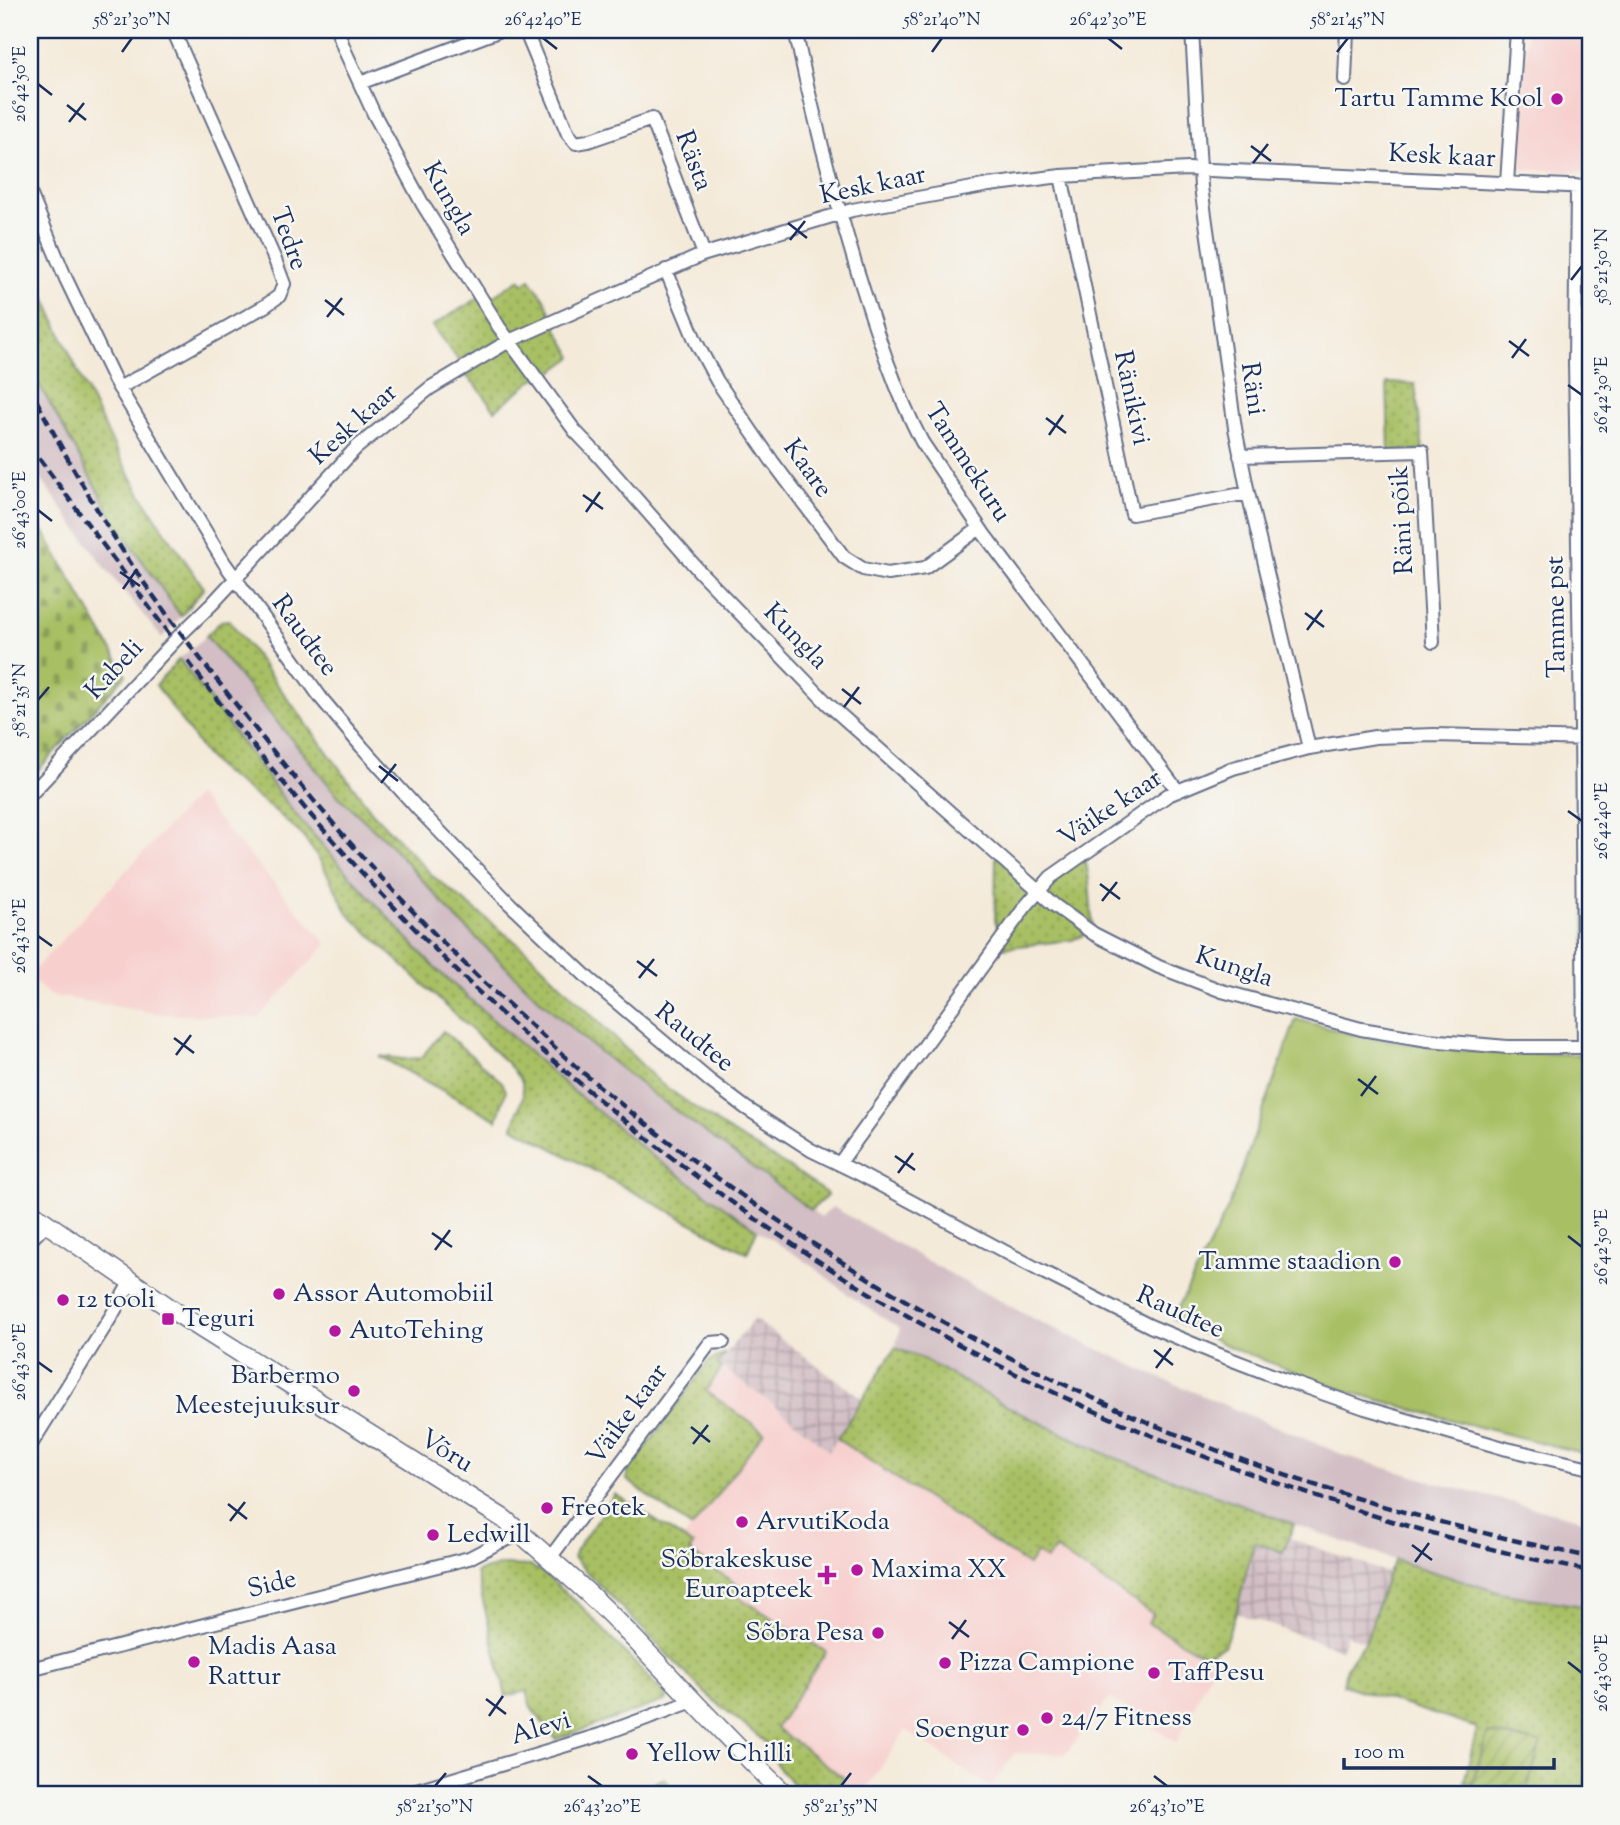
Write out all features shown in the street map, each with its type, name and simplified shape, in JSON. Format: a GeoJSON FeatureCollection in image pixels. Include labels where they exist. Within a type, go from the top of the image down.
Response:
{"type":"FeatureCollection","features":[{"type":"Feature","properties":{"kind":"main road","name":"Võru"},"geometry":{"type":"LineString","coordinates":[[30,1212],[189,1320],[504,1519],[606,1610],[786,1795]]}},
{"type":"Feature","properties":{"kind":"street","name":"Tedre"},"geometry":{"type":"LineString","coordinates":[[119,388],[265,306],[279,296],[284,284],[173,30]]}},
{"type":"Feature","properties":{"kind":"street","name":"Kungla"},"geometry":{"type":"LineString","coordinates":[[337,30],[373,114],[422,203],[499,327],[575,432],[701,573],[828,704],[1039,891],[1094,934],[1159,967],[1222,991],[1361,1029],[1401,1036],[1507,1047],[1587,1047]]}},
{"type":"Feature","properties":{"kind":"street"},"geometry":{"type":"LineString","coordinates":[[360,83],[501,30]]}},
{"type":"Feature","properties":{"kind":"street","name":"Rästa"},"geometry":{"type":"LineString","coordinates":[[525,30],[568,134],[576,143],[652,119],[704,254]]}},
{"type":"Feature","properties":{"kind":"street","name":"Tammekuru"},"geometry":{"type":"LineString","coordinates":[[795,30],[804,76],[840,214],[875,330],[907,414],[922,442],[980,528],[1178,791]]}},
{"type":"Feature","properties":{"kind":"street","name":"Räni"},"geometry":{"type":"LineString","coordinates":[[1192,30],[1200,169],[1217,308],[1240,456],[1309,748]]}},
{"type":"Feature","properties":{"kind":"street"},"geometry":{"type":"LineString","coordinates":[[1345,80],[1347,30]]}},
{"type":"Feature","properties":{"kind":"street"},"geometry":{"type":"LineString","coordinates":[[1507,183],[1517,30]]}},
{"type":"Feature","properties":{"kind":"street","name":"Kesk kaar"},"geometry":{"type":"LineString","coordinates":[[235,578],[356,448],[430,388],[509,341],[666,270],[704,254],[840,214],[989,185],[1061,176],[1200,169],[1590,187]]}},
{"type":"Feature","properties":{"kind":"street","name":"Ränikivi"},"geometry":{"type":"LineString","coordinates":[[1061,176],[1132,514],[1248,493]]}},
{"type":"Feature","properties":{"kind":"street","name":"Tamme pst"},"geometry":{"type":"LineString","coordinates":[[1575,187],[1575,362],[1586,739],[1587,1047]]}},
{"type":"Feature","properties":{"kind":"street","name":"Raudtee"},"geometry":{"type":"LineString","coordinates":[[30,193],[66,279],[119,388],[218,554],[321,698],[427,818],[519,913],[589,979],[710,1082],[785,1135],[839,1164],[1115,1309],[1217,1354],[1365,1408],[1590,1468]]}},
{"type":"Feature","properties":{"kind":"street","name":"Kaare"},"geometry":{"type":"LineString","coordinates":[[666,270],[696,342],[717,381],[772,461],[844,557],[863,569],[888,574],[925,568],[980,528]]}},
{"type":"Feature","properties":{"kind":"street","name":"Räni põik"},"geometry":{"type":"LineString","coordinates":[[1240,456],[1422,451],[1433,642]]}},
{"type":"Feature","properties":{"kind":"street","name":"Kabeli"},"geometry":{"type":"LineString","coordinates":[[30,795],[235,578]]}},
{"type":"Feature","properties":{"kind":"street","name":"Väike kaar"},"geometry":{"type":"LineString","coordinates":[[839,1164],[1025,907],[1051,877],[1168,795],[1233,768],[1309,748],[1375,737],[1434,735],[1586,739]]}},
{"type":"Feature","properties":{"kind":"street"},"geometry":{"type":"LineString","coordinates":[[30,1239],[46,1223]]}},
{"type":"Feature","properties":{"kind":"street"},"geometry":{"type":"LineString","coordinates":[[30,1446],[131,1282]]}},
{"type":"Feature","properties":{"kind":"street","name":"Väike kaar"},"geometry":{"type":"LineString","coordinates":[[550,1558],[710,1343],[723,1342]]}},
{"type":"Feature","properties":{"kind":"street","name":"Side"},"geometry":{"type":"LineString","coordinates":[[30,1669],[469,1558],[521,1534]]}},
{"type":"Feature","properties":{"kind":"street","name":"Alevi"},"geometry":{"type":"LineString","coordinates":[[406,1794],[600,1735],[693,1701]]}},
{"type":"Feature","properties":{"kind":"shaded area","name":"Tartu Tamme Kool"},"geometry":{"type":"Polygon","coordinates":[[[1527,30],[1590,30],[1590,173],[1520,169],[1527,30]]]}},
{"type":"Feature","properties":{"kind":"shaded area"},"geometry":{"type":"Polygon","coordinates":[[[30,368],[117,525],[181,616],[162,638],[106,569],[30,464],[30,422],[44,442],[30,414],[30,368]]]}},
{"type":"Feature","properties":{"kind":"shaded area"},"geometry":{"type":"Polygon","coordinates":[[[206,636],[340,798],[389,843],[457,919],[539,999],[591,1045],[657,1097],[821,1217],[833,1207],[1036,1320],[1158,1377],[1346,1456],[1447,1486],[1590,1522],[1590,1607],[1504,1594],[1395,1560],[1110,1456],[1020,1413],[919,1357],[895,1348],[900,1329],[651,1155],[567,1086],[434,967],[295,814],[179,659],[206,636]]]}},
{"type":"Feature","properties":{"kind":"shaded area"},"geometry":{"type":"Polygon","coordinates":[[[197,795],[327,944],[258,1018],[161,1014],[49,995],[30,978],[30,974],[197,795]]]}},
{"type":"Feature","properties":{"kind":"shaded area"},"geometry":{"type":"Polygon","coordinates":[[[754,1319],[863,1399],[829,1451],[777,1407],[717,1364],[754,1319]]]}},
{"type":"Feature","properties":{"kind":"shaded area"},"geometry":{"type":"Polygon","coordinates":[[[722,1368],[777,1407],[829,1451],[837,1439],[1028,1565],[1036,1553],[1055,1548],[1154,1614],[1149,1623],[1215,1661],[1177,1743],[1110,1698],[1065,1754],[1014,1753],[991,1788],[906,1730],[862,1795],[832,1795],[844,1778],[776,1728],[826,1652],[738,1597],[740,1587],[689,1551],[692,1545],[683,1539],[764,1432],[706,1391],[722,1368]]]}},
{"type":"Feature","properties":{"kind":"shaded area"},"geometry":{"type":"Polygon","coordinates":[[[1289,1538],[1388,1573],[1366,1642],[1346,1635],[1342,1650],[1236,1613],[1254,1542],[1283,1552],[1289,1538]]]}},
{"type":"Feature","properties":{"kind":"green space"},"geometry":{"type":"Polygon","coordinates":[[[1583,202],[1590,202],[1590,1032],[1586,1032],[1583,202]]]}},
{"type":"Feature","properties":{"kind":"green space"},"geometry":{"type":"Polygon","coordinates":[[[30,262],[70,354],[130,475],[204,588],[181,616],[117,525],[30,368],[30,262]]]}},
{"type":"Feature","properties":{"kind":"green space"},"geometry":{"type":"Polygon","coordinates":[[[520,279],[523,284],[530,279],[545,300],[573,357],[541,380],[538,376],[495,410],[476,385],[459,369],[463,366],[432,326],[482,296],[486,301],[520,279]]]}},
{"type":"Feature","properties":{"kind":"green space"},"geometry":{"type":"Polygon","coordinates":[[[1387,383],[1415,384],[1423,450],[1389,451],[1387,383]]]}},
{"type":"Feature","properties":{"kind":"green space"},"geometry":{"type":"Polygon","coordinates":[[[30,508],[126,675],[30,779],[30,508]]]}},
{"type":"Feature","properties":{"kind":"green space"},"geometry":{"type":"Polygon","coordinates":[[[229,620],[373,813],[434,877],[528,952],[660,1083],[723,1127],[803,1176],[827,1196],[811,1210],[657,1097],[591,1045],[539,999],[457,919],[389,843],[340,798],[206,636],[221,621],[229,620]]]}},
{"type":"Feature","properties":{"kind":"green space"},"geometry":{"type":"Polygon","coordinates":[[[179,659],[295,814],[434,967],[567,1086],[651,1155],[757,1230],[747,1253],[513,1127],[523,1096],[522,1082],[508,1064],[349,915],[321,862],[303,836],[272,808],[219,769],[205,754],[156,685],[179,659]]]}},
{"type":"Feature","properties":{"kind":"green space"},"geometry":{"type":"Polygon","coordinates":[[[1084,850],[1093,931],[1072,940],[992,949],[1001,938],[995,920],[996,854],[1037,891],[1084,850]]]}},
{"type":"Feature","properties":{"kind":"green space","name":"Tamme staadion"},"geometry":{"type":"Polygon","coordinates":[[[1296,1019],[1358,1036],[1456,1050],[1590,1055],[1590,1455],[1343,1390],[1239,1351],[1173,1318],[1229,1206],[1296,1019]]]}},
{"type":"Feature","properties":{"kind":"green space"},"geometry":{"type":"Polygon","coordinates":[[[443,1031],[502,1082],[506,1091],[497,1120],[379,1056],[421,1058],[443,1031]]]}},
{"type":"Feature","properties":{"kind":"green space"},"geometry":{"type":"Polygon","coordinates":[[[895,1348],[919,1357],[1020,1413],[1110,1456],[1294,1524],[1283,1552],[1254,1542],[1236,1613],[1224,1646],[1205,1655],[1148,1623],[1153,1614],[1055,1549],[1047,1560],[1036,1553],[1028,1565],[837,1439],[895,1348]]]}},
{"type":"Feature","properties":{"kind":"green space"},"geometry":{"type":"Polygon","coordinates":[[[726,1353],[717,1364],[722,1368],[706,1391],[764,1432],[692,1528],[627,1480],[628,1472],[708,1362],[726,1353]]]}},
{"type":"Feature","properties":{"kind":"green space"},"geometry":{"type":"Polygon","coordinates":[[[615,1494],[693,1545],[689,1551],[740,1587],[739,1597],[826,1652],[776,1728],[844,1778],[832,1795],[805,1795],[780,1770],[765,1742],[706,1694],[573,1558],[615,1494]]]}},
{"type":"Feature","properties":{"kind":"green space"},"geometry":{"type":"Polygon","coordinates":[[[1395,1560],[1504,1594],[1590,1607],[1590,1758],[1582,1795],[1526,1795],[1464,1782],[1477,1728],[1343,1685],[1346,1668],[1366,1641],[1388,1573],[1395,1560]]]}},
{"type":"Feature","properties":{"kind":"green space"},"geometry":{"type":"Polygon","coordinates":[[[503,1565],[531,1566],[542,1572],[581,1606],[667,1700],[556,1739],[531,1708],[526,1691],[506,1696],[476,1572],[503,1565]]]}},
{"type":"Feature","properties":{"kind":"green space"},"geometry":{"type":"Polygon","coordinates":[[[1488,1733],[1541,1743],[1525,1795],[1500,1795],[1471,1788],[1488,1733]]]}},
{"type":"Feature","properties":{"kind":"green space"},"geometry":{"type":"Polygon","coordinates":[[[665,1778],[675,1795],[634,1795],[632,1791],[665,1778]]]}},
{"type":"Feature","properties":{"kind":"railway"},"geometry":{"type":"LineString","coordinates":[[30,388],[83,486],[142,580],[234,701],[338,829],[388,885],[480,979],[580,1070],[725,1184],[801,1236],[960,1331],[1042,1374],[1126,1413],[1257,1465],[1351,1496],[1446,1523],[1590,1557]]}},
{"type":"Feature","properties":{"kind":"railway"},"geometry":{"type":"LineString","coordinates":[[30,446],[172,638]]}},
{"type":"Feature","properties":{"kind":"railway"},"geometry":{"type":"LineString","coordinates":[[188,661],[263,758],[343,852],[427,941],[515,1026],[607,1106],[703,1181],[804,1251],[908,1316],[1002,1367],[1149,1434],[1249,1473],[1372,1515],[1480,1546],[1590,1571]]}},
{"type":"Feature","properties":{"kind":"place","name":"Tartu Tamme Kool"},"geometry":{"type":"Point","coordinates":[1557,99]}},
{"type":"Feature","properties":{"kind":"place","name":"Tamme staadion"},"geometry":{"type":"Point","coordinates":[1395,1262]}},
{"type":"Feature","properties":{"kind":"place","name":"Assor Automobiil"},"geometry":{"type":"Point","coordinates":[279,1294]}},
{"type":"Feature","properties":{"kind":"place","name":"12 tooli"},"geometry":{"type":"Point","coordinates":[63,1300]}},
{"type":"Feature","properties":{"kind":"place","name":"Teguri"},"geometry":{"type":"Point","coordinates":[168,1319]}},
{"type":"Feature","properties":{"kind":"place","name":"AutoTehing"},"geometry":{"type":"Point","coordinates":[335,1331]}},
{"type":"Feature","properties":{"kind":"place","name":"Barbermo Meestejuuksur"},"geometry":{"type":"Point","coordinates":[354,1391]}},
{"type":"Feature","properties":{"kind":"place","name":"Freotek"},"geometry":{"type":"Point","coordinates":[547,1508]}},
{"type":"Feature","properties":{"kind":"place","name":"ArvutiKoda"},"geometry":{"type":"Point","coordinates":[742,1522]}},
{"type":"Feature","properties":{"kind":"place","name":"Ledwill"},"geometry":{"type":"Point","coordinates":[433,1535]}},
{"type":"Feature","properties":{"kind":"place","name":"Maxima XX"},"geometry":{"type":"Point","coordinates":[857,1570]}},
{"type":"Feature","properties":{"kind":"place","name":"Sõbrakeskuse Euroapteek"},"geometry":{"type":"Point","coordinates":[827,1575]}},
{"type":"Feature","properties":{"kind":"place","name":"Sõbra Pesa"},"geometry":{"type":"Point","coordinates":[878,1633]}},
{"type":"Feature","properties":{"kind":"place","name":"Madis Aasa Rattur"},"geometry":{"type":"Point","coordinates":[194,1662]}},
{"type":"Feature","properties":{"kind":"place","name":"Pizza Campione"},"geometry":{"type":"Point","coordinates":[945,1663]}},
{"type":"Feature","properties":{"kind":"place","name":"TaffPesu"},"geometry":{"type":"Point","coordinates":[1154,1673]}},
{"type":"Feature","properties":{"kind":"place","name":"24/7 Fitness"},"geometry":{"type":"Point","coordinates":[1047,1718]}},
{"type":"Feature","properties":{"kind":"place","name":"Soengur"},"geometry":{"type":"Point","coordinates":[1023,1730]}},
{"type":"Feature","properties":{"kind":"place","name":"Yellow Chilli"},"geometry":{"type":"Point","coordinates":[632,1754]}}]}
